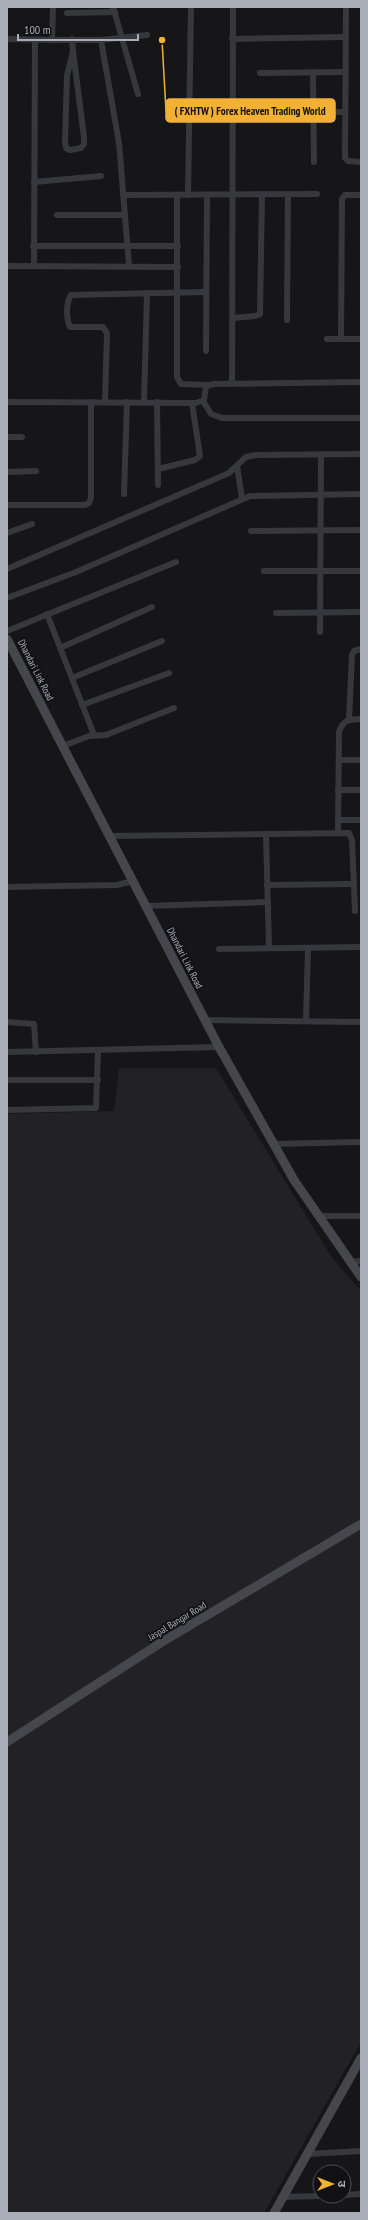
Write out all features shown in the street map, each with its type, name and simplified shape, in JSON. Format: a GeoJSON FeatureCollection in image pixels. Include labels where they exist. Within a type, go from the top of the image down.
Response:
{"type":"FeatureCollection","features":[{"type":"Feature","properties":{"kind":"street"},"geometry":{"type":"LineString","coordinates":[[52,40],[53,7]]}},
{"type":"Feature","properties":{"kind":"street"},"geometry":{"type":"LineString","coordinates":[[188,195],[191,7]]}},
{"type":"Feature","properties":{"kind":"street"},"geometry":{"type":"LineString","coordinates":[[232,383],[234,195],[232,109],[233,7]]}},
{"type":"Feature","properties":{"kind":"street"},"geometry":{"type":"LineString","coordinates":[[346,7],[345,158],[348,161],[361,162]]}},
{"type":"Feature","properties":{"kind":"street"},"geometry":{"type":"LineString","coordinates":[[67,13],[114,9],[138,94]]}},
{"type":"Feature","properties":{"kind":"street"},"geometry":{"type":"LineString","coordinates":[[7,39],[102,40],[147,35]]}},
{"type":"Feature","properties":{"kind":"street"},"geometry":{"type":"LineString","coordinates":[[232,38],[346,37]]}},
{"type":"Feature","properties":{"kind":"street"},"geometry":{"type":"LineString","coordinates":[[34,266],[35,40]]}},
{"type":"Feature","properties":{"kind":"street"},"geometry":{"type":"LineString","coordinates":[[72,40],[74,51],[84,144],[81,148],[70,150],[66,148],[65,141],[67,76],[74,51]]}},
{"type":"Feature","properties":{"kind":"street"},"geometry":{"type":"LineString","coordinates":[[102,40],[119,143],[130,265]]}},
{"type":"Feature","properties":{"kind":"street"},"geometry":{"type":"LineString","coordinates":[[260,73],[346,72]]}},
{"type":"Feature","properties":{"kind":"street"},"geometry":{"type":"LineString","coordinates":[[313,73],[312,111],[314,162]]}},
{"type":"Feature","properties":{"kind":"street"},"geometry":{"type":"LineString","coordinates":[[189,109],[345,112]]}},
{"type":"Feature","properties":{"kind":"street"},"geometry":{"type":"LineString","coordinates":[[34,182],[101,176]]}},
{"type":"Feature","properties":{"kind":"street"},"geometry":{"type":"LineString","coordinates":[[287,320],[288,194]]}},
{"type":"Feature","properties":{"kind":"street"},"geometry":{"type":"LineString","coordinates":[[123,195],[317,194]]}},
{"type":"Feature","properties":{"kind":"street"},"geometry":{"type":"LineString","coordinates":[[178,195],[178,381],[181,384],[207,385],[232,383],[361,382]]}},
{"type":"Feature","properties":{"kind":"street"},"geometry":{"type":"LineString","coordinates":[[206,350],[207,195]]}},
{"type":"Feature","properties":{"kind":"street"},"geometry":{"type":"LineString","coordinates":[[233,318],[255,316],[260,314],[262,195]]}},
{"type":"Feature","properties":{"kind":"street"},"geometry":{"type":"LineString","coordinates":[[341,339],[342,199],[345,195],[361,195]]}},
{"type":"Feature","properties":{"kind":"street"},"geometry":{"type":"LineString","coordinates":[[58,215],[125,215]]}},
{"type":"Feature","properties":{"kind":"street"},"geometry":{"type":"LineString","coordinates":[[33,246],[178,246]]}},
{"type":"Feature","properties":{"kind":"street"},"geometry":{"type":"LineString","coordinates":[[7,266],[130,265],[178,267]]}},
{"type":"Feature","properties":{"kind":"street"},"geometry":{"type":"LineString","coordinates":[[105,402],[106,328],[98,326],[70,327],[68,322],[70,296],[73,294],[206,292]]}},
{"type":"Feature","properties":{"kind":"street"},"geometry":{"type":"LineString","coordinates":[[144,402],[146,293]]}},
{"type":"Feature","properties":{"kind":"street"},"geometry":{"type":"LineString","coordinates":[[327,339],[361,339]]}},
{"type":"Feature","properties":{"kind":"street"},"geometry":{"type":"LineString","coordinates":[[207,385],[203,401],[211,414],[216,418],[361,418]]}},
{"type":"Feature","properties":{"kind":"street"},"geometry":{"type":"LineString","coordinates":[[7,402],[192,403],[203,401]]}},
{"type":"Feature","properties":{"kind":"street"},"geometry":{"type":"LineString","coordinates":[[7,505],[85,505],[89,502],[91,498],[91,402]]}},
{"type":"Feature","properties":{"kind":"street"},"geometry":{"type":"LineString","coordinates":[[124,494],[127,402]]}},
{"type":"Feature","properties":{"kind":"street"},"geometry":{"type":"LineString","coordinates":[[157,402],[158,485]]}},
{"type":"Feature","properties":{"kind":"street"},"geometry":{"type":"LineString","coordinates":[[158,469],[195,460],[200,456],[192,403]]}},
{"type":"Feature","properties":{"kind":"street"},"geometry":{"type":"LineString","coordinates":[[7,437],[22,437]]}},
{"type":"Feature","properties":{"kind":"street"},"geometry":{"type":"LineString","coordinates":[[320,632],[321,454]]}},
{"type":"Feature","properties":{"kind":"street"},"geometry":{"type":"LineString","coordinates":[[7,569],[229,473],[246,457],[256,455],[361,454]]}},
{"type":"Feature","properties":{"kind":"street"},"geometry":{"type":"LineString","coordinates":[[237,466],[242,498]]}},
{"type":"Feature","properties":{"kind":"street"},"geometry":{"type":"LineString","coordinates":[[7,472],[36,471]]}},
{"type":"Feature","properties":{"kind":"street"},"geometry":{"type":"LineString","coordinates":[[7,598],[76,572],[242,498],[250,496],[361,494]]}},
{"type":"Feature","properties":{"kind":"street"},"geometry":{"type":"LineString","coordinates":[[7,533],[32,524]]}},
{"type":"Feature","properties":{"kind":"street"},"geometry":{"type":"LineString","coordinates":[[251,531],[361,530]]}},
{"type":"Feature","properties":{"kind":"street"},"geometry":{"type":"LineString","coordinates":[[7,631],[176,562]]}},
{"type":"Feature","properties":{"kind":"street"},"geometry":{"type":"LineString","coordinates":[[264,571],[361,571]]}},
{"type":"Feature","properties":{"kind":"street"},"geometry":{"type":"LineString","coordinates":[[60,648],[152,607]]}},
{"type":"Feature","properties":{"kind":"street"},"geometry":{"type":"LineString","coordinates":[[276,613],[361,612]]}},
{"type":"Feature","properties":{"kind":"street"},"geometry":{"type":"LineString","coordinates":[[47,614],[94,735]]}},
{"type":"Feature","properties":{"kind":"street","name":"Dhandari Link Road"},"geometry":{"type":"LineString","coordinates":[[7,639],[219,1047],[294,1180],[361,1277]]}},
{"type":"Feature","properties":{"kind":"street"},"geometry":{"type":"LineString","coordinates":[[72,678],[162,641]]}},
{"type":"Feature","properties":{"kind":"street"},"geometry":{"type":"LineString","coordinates":[[349,719],[352,655],[354,651],[361,648]]}},
{"type":"Feature","properties":{"kind":"street"},"geometry":{"type":"LineString","coordinates":[[82,705],[169,673]]}},
{"type":"Feature","properties":{"kind":"street"},"geometry":{"type":"LineString","coordinates":[[63,746],[94,735],[106,735],[174,708]]}},
{"type":"Feature","properties":{"kind":"street"},"geometry":{"type":"LineString","coordinates":[[338,833],[339,732],[343,723],[349,719],[361,719]]}},
{"type":"Feature","properties":{"kind":"street"},"geometry":{"type":"LineString","coordinates":[[339,760],[361,760]]}},
{"type":"Feature","properties":{"kind":"street"},"geometry":{"type":"LineString","coordinates":[[338,790],[361,790]]}},
{"type":"Feature","properties":{"kind":"street"},"geometry":{"type":"LineString","coordinates":[[338,820],[361,820]]}},
{"type":"Feature","properties":{"kind":"street"},"geometry":{"type":"LineString","coordinates":[[109,836],[338,833],[351,835],[355,911]]}},
{"type":"Feature","properties":{"kind":"street"},"geometry":{"type":"LineString","coordinates":[[266,834],[269,948]]}},
{"type":"Feature","properties":{"kind":"street"},"geometry":{"type":"LineString","coordinates":[[7,886],[117,885],[133,881]]}},
{"type":"Feature","properties":{"kind":"street"},"geometry":{"type":"LineString","coordinates":[[267,885],[354,884]]}},
{"type":"Feature","properties":{"kind":"street"},"geometry":{"type":"LineString","coordinates":[[146,906],[268,902]]}},
{"type":"Feature","properties":{"kind":"street"},"geometry":{"type":"LineString","coordinates":[[219,950],[361,946]]}},
{"type":"Feature","properties":{"kind":"street"},"geometry":{"type":"LineString","coordinates":[[306,1021],[308,948]]}},
{"type":"Feature","properties":{"kind":"street"},"geometry":{"type":"LineString","coordinates":[[205,1020],[361,1022]]}},
{"type":"Feature","properties":{"kind":"street"},"geometry":{"type":"LineString","coordinates":[[7,1022],[34,1024],[36,1052]]}},
{"type":"Feature","properties":{"kind":"street"},"geometry":{"type":"LineString","coordinates":[[7,1052],[219,1047]]}},
{"type":"Feature","properties":{"kind":"street"},"geometry":{"type":"LineString","coordinates":[[7,1110],[93,1109],[97,1105],[98,1051]]}},
{"type":"Feature","properties":{"kind":"street"},"geometry":{"type":"LineString","coordinates":[[7,1080],[98,1080]]}},
{"type":"Feature","properties":{"kind":"street"},"geometry":{"type":"LineString","coordinates":[[273,1144],[361,1142]]}},
{"type":"Feature","properties":{"kind":"street"},"geometry":{"type":"LineString","coordinates":[[318,1216],[361,1216]]}},
{"type":"Feature","properties":{"kind":"street"},"geometry":{"type":"LineString","coordinates":[[350,1262],[361,1261]]}},
{"type":"Feature","properties":{"kind":"street","name":"Jaspal Bangar Road"},"geometry":{"type":"LineString","coordinates":[[7,1742],[162,1642],[361,1524]]}},
{"type":"Feature","properties":{"kind":"street"},"geometry":{"type":"LineString","coordinates":[[274,2213],[361,2058]]}},
{"type":"Feature","properties":{"kind":"street"},"geometry":{"type":"LineString","coordinates":[[307,2154],[361,2151]]}},
{"type":"Feature","properties":{"kind":"street"},"geometry":{"type":"LineString","coordinates":[[282,2197],[312,2196]]}},
{"type":"Feature","properties":{"kind":"shaded area"},"geometry":{"type":"Polygon","coordinates":[[[119,1068],[216,1068],[332,1258],[361,1291],[361,2042],[264,2213],[7,2213],[7,1114],[114,1111],[119,1068]]]}},
{"type":"Feature","properties":{"kind":"place","name":"( FXHTW ) Forex Heaven Trading World"},"geometry":{"type":"Point","coordinates":[162,40]}}]}
